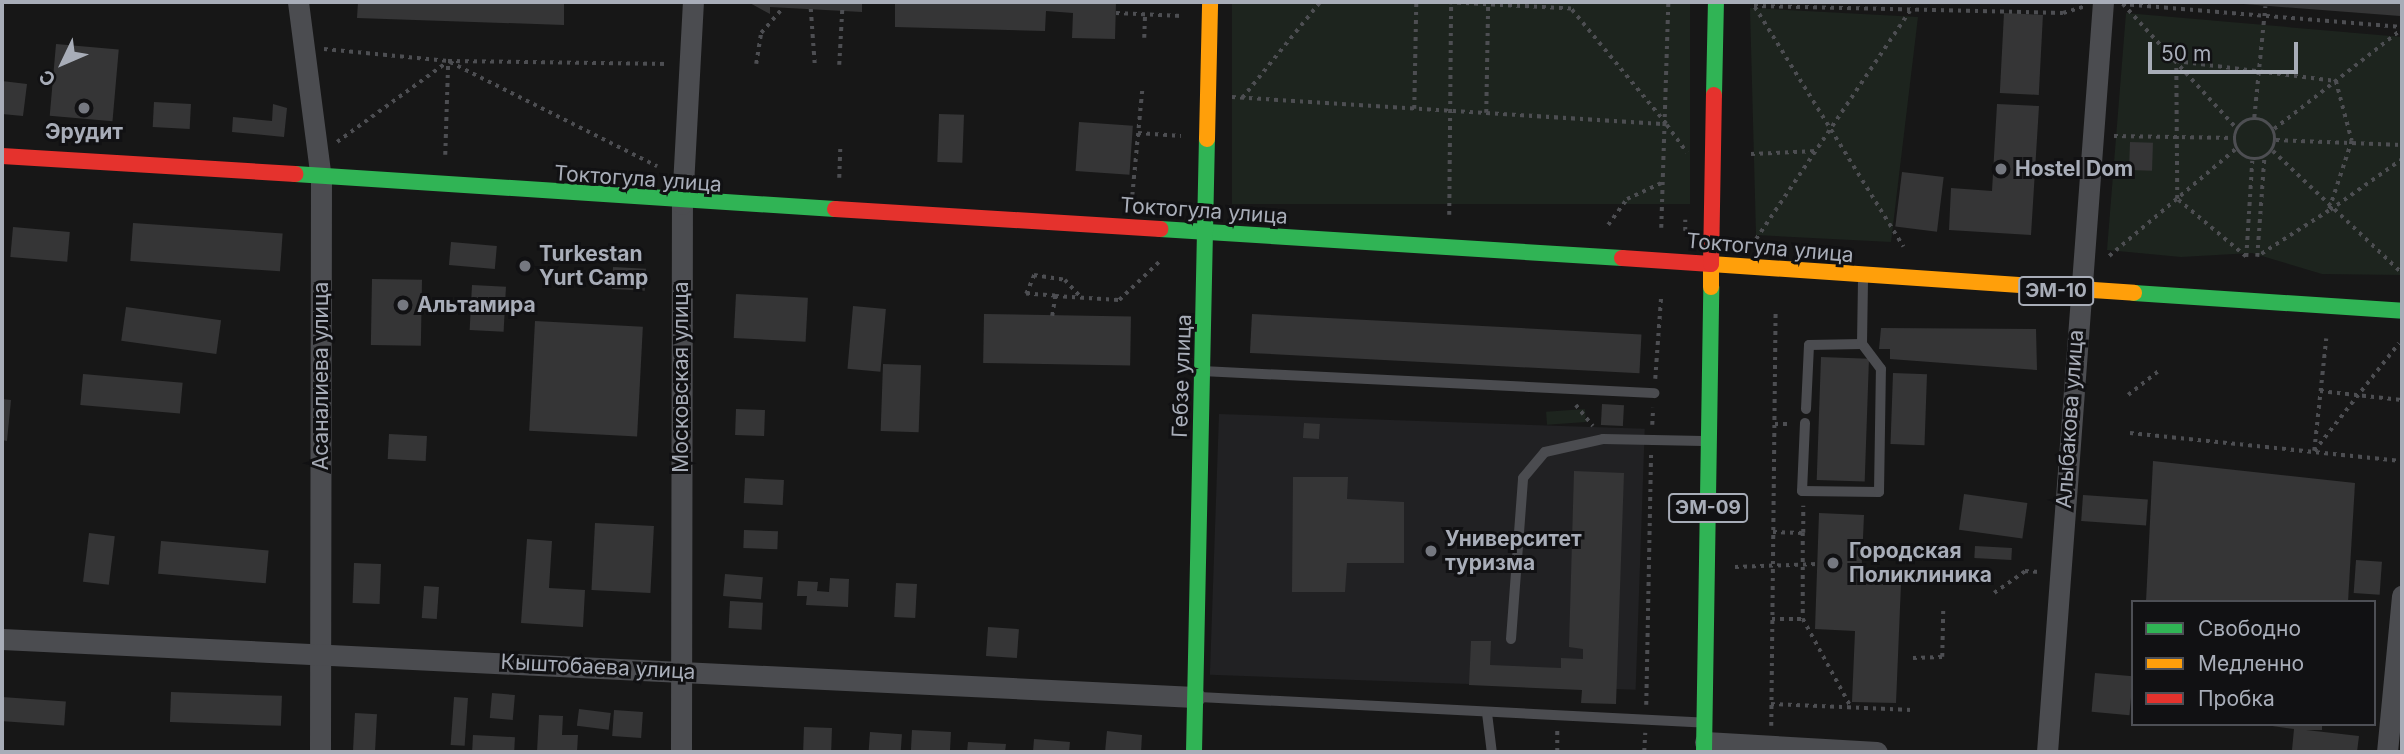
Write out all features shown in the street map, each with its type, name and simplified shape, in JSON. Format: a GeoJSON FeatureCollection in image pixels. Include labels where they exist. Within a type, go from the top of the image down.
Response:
{"type":"FeatureCollection","features":[{"type":"Feature","properties":{"kind":"main road","name":"Гебзе улица"},"geometry":{"type":"LineString","coordinates":[[1194,752],[1202,371],[1208,232],[1210,2]]}},
{"type":"Feature","properties":{"kind":"main road"},"geometry":{"type":"LineString","coordinates":[[1711,264],[1716,2]]}},
{"type":"Feature","properties":{"kind":"main road","name":"Токтогула улица"},"geometry":{"type":"LineString","coordinates":[[2,156],[682,204],[1208,232],[1711,264],[1863,278],[2402,311]]}},
{"type":"Feature","properties":{"kind":"main road","name":"ЭМ-09"},"geometry":{"type":"LineString","coordinates":[[1705,739],[1711,264]]}},
{"type":"Feature","properties":{"kind":"street","name":"Асаналиева улица"},"geometry":{"type":"LineString","coordinates":[[298,2],[301,47],[321,178],[320,752]]}},
{"type":"Feature","properties":{"kind":"street","name":"Московская улица"},"geometry":{"type":"LineString","coordinates":[[681,752],[682,204],[693,2]]}},
{"type":"Feature","properties":{"kind":"street","name":"Алыбакова улица"},"geometry":{"type":"LineString","coordinates":[[2046,752],[2091,136],[2110,3]]}},
{"type":"Feature","properties":{"kind":"street"},"geometry":{"type":"LineString","coordinates":[[2387,752],[2402,596]]}},
{"type":"Feature","properties":{"kind":"street","name":"Кыштобаева улица"},"geometry":{"type":"LineString","coordinates":[[2,639],[321,652],[1195,696]]}},
{"type":"Feature","properties":{"kind":"street"},"geometry":{"type":"LineString","coordinates":[[1705,739],[1877,752]]}},
{"type":"Feature","properties":{"kind":"lane"},"geometry":{"type":"LineString","coordinates":[[1805,423],[1802,491],[1879,492],[1881,369],[1862,344],[1863,278]]}},
{"type":"Feature","properties":{"kind":"lane"},"geometry":{"type":"LineString","coordinates":[[1806,409],[1809,345],[1862,344]]}},
{"type":"Feature","properties":{"kind":"lane"},"geometry":{"type":"LineString","coordinates":[[1202,371],[1565,391],[1654,393]]}},
{"type":"Feature","properties":{"kind":"lane"},"geometry":{"type":"LineString","coordinates":[[1511,639],[1523,478],[1545,452],[1603,439],[1709,442]]}},
{"type":"Feature","properties":{"kind":"lane"},"geometry":{"type":"LineString","coordinates":[[1195,696],[1645,722],[1705,739]]}},
{"type":"Feature","properties":{"kind":"lane"},"geometry":{"type":"LineString","coordinates":[[1487,713],[1492,752]]}},
{"type":"Feature","properties":{"kind":"path"},"geometry":{"type":"LineString","coordinates":[[1321,2],[1242,98],[1666,124]]}},
{"type":"Feature","properties":{"kind":"path"},"geometry":{"type":"LineString","coordinates":[[1414,109],[1416,2]]}},
{"type":"Feature","properties":{"kind":"path"},"geometry":{"type":"LineString","coordinates":[[1436,2],[1571,9]]}},
{"type":"Feature","properties":{"kind":"path"},"geometry":{"type":"LineString","coordinates":[[1449,215],[1451,2]]}},
{"type":"Feature","properties":{"kind":"path"},"geometry":{"type":"LineString","coordinates":[[1571,2],[1571,9],[1687,150],[1686,163]]}},
{"type":"Feature","properties":{"kind":"path"},"geometry":{"type":"LineString","coordinates":[[1661,228],[1668,2]]}},
{"type":"Feature","properties":{"kind":"path"},"geometry":{"type":"LineString","coordinates":[[1843,2],[1843,8]]}},
{"type":"Feature","properties":{"kind":"path"},"geometry":{"type":"LineString","coordinates":[[1486,113],[1488,3]]}},
{"type":"Feature","properties":{"kind":"path"},"geometry":{"type":"LineString","coordinates":[[2110,3],[2176,61],[2237,129]]}},
{"type":"Feature","properties":{"kind":"path"},"geometry":{"type":"LineString","coordinates":[[1905,249],[1754,6],[2063,13],[2110,3],[2402,28]]}},
{"type":"Feature","properties":{"kind":"path"},"geometry":{"type":"LineString","coordinates":[[2254,118],[2265,7]]}},
{"type":"Feature","properties":{"kind":"path"},"geometry":{"type":"LineString","coordinates":[[756,64],[761,33],[783,8]]}},
{"type":"Feature","properties":{"kind":"path"},"geometry":{"type":"LineString","coordinates":[[811,9],[815,65]]}},
{"type":"Feature","properties":{"kind":"path"},"geometry":{"type":"LineString","coordinates":[[839,65],[842,10]]}},
{"type":"Feature","properties":{"kind":"path"},"geometry":{"type":"LineString","coordinates":[[1755,241],[1910,11]]}},
{"type":"Feature","properties":{"kind":"path"},"geometry":{"type":"LineString","coordinates":[[1116,13],[1182,16]]}},
{"type":"Feature","properties":{"kind":"path"},"geometry":{"type":"LineString","coordinates":[[1144,38],[1145,14]]}},
{"type":"Feature","properties":{"kind":"path"},"geometry":{"type":"LineString","coordinates":[[2274,129],[2402,28]]}},
{"type":"Feature","properties":{"kind":"path"},"geometry":{"type":"LineString","coordinates":[[301,47],[448,61],[690,64]]}},
{"type":"Feature","properties":{"kind":"path"},"geometry":{"type":"LineString","coordinates":[[333,145],[448,61]]}},
{"type":"Feature","properties":{"kind":"path"},"geometry":{"type":"LineString","coordinates":[[445,155],[448,61]]}},
{"type":"Feature","properties":{"kind":"path"},"geometry":{"type":"LineString","coordinates":[[448,61],[657,166]]}},
{"type":"Feature","properties":{"kind":"path"},"geometry":{"type":"LineString","coordinates":[[2176,61],[2260,68],[2336,81]]}},
{"type":"Feature","properties":{"kind":"path"},"geometry":{"type":"LineString","coordinates":[[2176,61],[2177,199],[2246,257],[2252,160]]}},
{"type":"Feature","properties":{"kind":"path"},"geometry":{"type":"LineString","coordinates":[[2329,211],[2352,141],[2336,81]]}},
{"type":"Feature","properties":{"kind":"path"},"geometry":{"type":"LineString","coordinates":[[1132,196],[1142,90]]}},
{"type":"Feature","properties":{"kind":"path"},"geometry":{"type":"LineString","coordinates":[[2254,118],[2237,129],[2235,138],[2236,148],[2252,160],[2263,159],[2273,151],[2276,140],[2274,129]]}},
{"type":"Feature","properties":{"kind":"path"},"geometry":{"type":"LineString","coordinates":[[2254,118],[2274,129]]}},
{"type":"Feature","properties":{"kind":"path"},"geometry":{"type":"LineString","coordinates":[[1138,133],[1181,136]]}},
{"type":"Feature","properties":{"kind":"path"},"geometry":{"type":"LineString","coordinates":[[2091,136],[2235,138]]}},
{"type":"Feature","properties":{"kind":"path"},"geometry":{"type":"LineString","coordinates":[[2276,140],[2402,145]]}},
{"type":"Feature","properties":{"kind":"path"},"geometry":{"type":"LineString","coordinates":[[839,178],[840,147]]}},
{"type":"Feature","properties":{"kind":"path"},"geometry":{"type":"LineString","coordinates":[[2109,256],[2236,148]]}},
{"type":"Feature","properties":{"kind":"path"},"geometry":{"type":"LineString","coordinates":[[1751,155],[1817,151]]}},
{"type":"Feature","properties":{"kind":"path"},"geometry":{"type":"LineString","coordinates":[[2273,151],[2329,211],[2402,273]]}},
{"type":"Feature","properties":{"kind":"path"},"geometry":{"type":"LineString","coordinates":[[2263,159],[2257,257],[2329,211],[2402,159]]}},
{"type":"Feature","properties":{"kind":"path"},"geometry":{"type":"LineString","coordinates":[[1608,225],[1627,199],[1663,182]]}},
{"type":"Feature","properties":{"kind":"path"},"geometry":{"type":"LineString","coordinates":[[1685,204],[1685,231]]}},
{"type":"Feature","properties":{"kind":"path"},"geometry":{"type":"LineString","coordinates":[[1079,295],[1065,280],[1034,275],[1026,294],[1079,295],[1119,300],[1160,261]]}},
{"type":"Feature","properties":{"kind":"path"},"geometry":{"type":"LineString","coordinates":[[1644,752],[1651,440],[1661,295]]}},
{"type":"Feature","properties":{"kind":"path"},"geometry":{"type":"LineString","coordinates":[[1052,316],[1055,296]]}},
{"type":"Feature","properties":{"kind":"path"},"geometry":{"type":"LineString","coordinates":[[1771,745],[1775,310]]}},
{"type":"Feature","properties":{"kind":"path"},"geometry":{"type":"LineString","coordinates":[[2314,451],[2326,339]]}},
{"type":"Feature","properties":{"kind":"path"},"geometry":{"type":"LineString","coordinates":[[2314,451],[2399,343]]}},
{"type":"Feature","properties":{"kind":"path"},"geometry":{"type":"LineString","coordinates":[[2128,395],[2161,369]]}},
{"type":"Feature","properties":{"kind":"path"},"geometry":{"type":"LineString","coordinates":[[1565,391],[1603,439]]}},
{"type":"Feature","properties":{"kind":"path"},"geometry":{"type":"LineString","coordinates":[[2320,391],[2402,400]]}},
{"type":"Feature","properties":{"kind":"path"},"geometry":{"type":"LineString","coordinates":[[2130,433],[2399,461]]}},
{"type":"Feature","properties":{"kind":"path"},"geometry":{"type":"LineString","coordinates":[[1802,491],[1803,619],[1851,708]]}},
{"type":"Feature","properties":{"kind":"path"},"geometry":{"type":"LineString","coordinates":[[1773,532],[1803,533]]}},
{"type":"Feature","properties":{"kind":"path"},"geometry":{"type":"LineString","coordinates":[[1730,567],[1817,564]]}},
{"type":"Feature","properties":{"kind":"path"},"geometry":{"type":"LineString","coordinates":[[1994,593],[2025,571],[2059,575]]}},
{"type":"Feature","properties":{"kind":"path"},"geometry":{"type":"LineString","coordinates":[[1913,658],[1942,657],[1943,609]]}},
{"type":"Feature","properties":{"kind":"path"},"geometry":{"type":"LineString","coordinates":[[1772,619],[1803,619]]}},
{"type":"Feature","properties":{"kind":"path"},"geometry":{"type":"LineString","coordinates":[[1771,704],[1912,710]]}},
{"type":"Feature","properties":{"kind":"path"},"geometry":{"type":"LineString","coordinates":[[1557,752],[1558,717]]}},
{"type":"Feature","properties":{"kind":"shaded area"},"geometry":{"type":"Polygon","coordinates":[[[1232,2],[1690,2],[1690,204],[1232,204],[1232,2]]]}},
{"type":"Feature","properties":{"kind":"shaded area"},"geometry":{"type":"Polygon","coordinates":[[[1750,8],[1918,17],[1891,242],[1756,235],[1750,8]]]}},
{"type":"Feature","properties":{"kind":"shaded area"},"geometry":{"type":"Polygon","coordinates":[[[2126,13],[2402,37],[2402,275],[2322,274],[2252,253],[2181,257],[2107,250],[2126,13]]]}},
{"type":"Feature","properties":{"kind":"shaded area"},"geometry":{"type":"Polygon","coordinates":[[[1585,409],[1586,422],[1547,425],[1546,412],[1585,409]]]}},
{"type":"Feature","properties":{"kind":"shaded area","name":"Университет туризма"},"geometry":{"type":"Polygon","coordinates":[[[1219,414],[1645,429],[1636,690],[1210,675],[1219,414]]]}},
{"type":"Feature","properties":{"kind":"building"},"geometry":{"type":"Polygon","coordinates":[[[358,2],[564,2],[564,25],[357,18],[358,2]]]}},
{"type":"Feature","properties":{"kind":"building"},"geometry":{"type":"Polygon","coordinates":[[[748,2],[862,2],[862,12],[770,7],[770,14],[748,2]]]}},
{"type":"Feature","properties":{"kind":"building"},"geometry":{"type":"Polygon","coordinates":[[[895,2],[1116,2],[1115,39],[1072,38],[1073,13],[1046,11],[1045,31],[895,27],[895,2]]]}},
{"type":"Feature","properties":{"kind":"building"},"geometry":{"type":"Polygon","coordinates":[[[2218,2],[2401,2],[2400,16],[2218,2]]]}},
{"type":"Feature","properties":{"kind":"building"},"geometry":{"type":"Polygon","coordinates":[[[2004,13],[2043,15],[2039,95],[2000,93],[2004,13]]]}},
{"type":"Feature","properties":{"kind":"building"},"geometry":{"type":"Polygon","coordinates":[[[56,44],[119,49],[112,121],[50,116],[56,44]]]}},
{"type":"Feature","properties":{"kind":"building"},"geometry":{"type":"Polygon","coordinates":[[[2,81],[27,84],[23,116],[2,114],[2,81]]]}},
{"type":"Feature","properties":{"kind":"building"},"geometry":{"type":"Polygon","coordinates":[[[154,102],[191,104],[190,129],[153,127],[154,102]]]}},
{"type":"Feature","properties":{"kind":"building"},"geometry":{"type":"Polygon","coordinates":[[[273,104],[287,108],[284,137],[232,132],[233,117],[272,121],[273,104]]]}},
{"type":"Feature","properties":{"kind":"building"},"geometry":{"type":"Polygon","coordinates":[[[1997,104],[2039,106],[2031,235],[1949,230],[1951,188],[1992,191],[1997,104]]]}},
{"type":"Feature","properties":{"kind":"building"},"geometry":{"type":"Polygon","coordinates":[[[939,114],[964,115],[962,163],[937,162],[939,114]]]}},
{"type":"Feature","properties":{"kind":"building"},"geometry":{"type":"Polygon","coordinates":[[[1079,122],[1133,126],[1129,175],[1076,171],[1079,122]]]}},
{"type":"Feature","properties":{"kind":"building"},"geometry":{"type":"Polygon","coordinates":[[[2130,142],[2153,143],[2152,171],[2129,170],[2130,142]]]}},
{"type":"Feature","properties":{"kind":"building"},"geometry":{"type":"Polygon","coordinates":[[[1902,172],[1944,177],[1937,232],[1895,227],[1902,172]]]}},
{"type":"Feature","properties":{"kind":"building"},"geometry":{"type":"Polygon","coordinates":[[[133,223],[283,233],[280,271],[130,261],[133,223]]]}},
{"type":"Feature","properties":{"kind":"building"},"geometry":{"type":"Polygon","coordinates":[[[13,227],[70,232],[67,262],[10,257],[13,227]]]}},
{"type":"Feature","properties":{"kind":"building"},"geometry":{"type":"Polygon","coordinates":[[[451,242],[497,246],[495,269],[449,265],[451,242]]]}},
{"type":"Feature","properties":{"kind":"building"},"geometry":{"type":"Polygon","coordinates":[[[613,267],[646,269],[645,291],[612,289],[613,267]]]}},
{"type":"Feature","properties":{"kind":"building"},"geometry":{"type":"Polygon","coordinates":[[[372,279],[422,280],[421,346],[371,345],[372,279]]]}},
{"type":"Feature","properties":{"kind":"building"},"geometry":{"type":"Polygon","coordinates":[[[472,285],[506,287],[504,332],[470,330],[472,285]]]}},
{"type":"Feature","properties":{"kind":"building"},"geometry":{"type":"Polygon","coordinates":[[[736,294],[808,298],[806,342],[734,338],[736,294]]]}},
{"type":"Feature","properties":{"kind":"building"},"geometry":{"type":"Polygon","coordinates":[[[853,306],[886,309],[880,372],[848,369],[853,306]]]}},
{"type":"Feature","properties":{"kind":"building"},"geometry":{"type":"Polygon","coordinates":[[[126,307],[221,320],[216,354],[121,341],[126,307]]]}},
{"type":"Feature","properties":{"kind":"building"},"geometry":{"type":"Polygon","coordinates":[[[984,314],[1131,317],[1130,366],[983,363],[984,314]]]}},
{"type":"Feature","properties":{"kind":"building"},"geometry":{"type":"Polygon","coordinates":[[[1252,314],[1641,334],[1639,373],[1250,353],[1252,314]]]}},
{"type":"Feature","properties":{"kind":"building"},"geometry":{"type":"Polygon","coordinates":[[[535,321],[643,327],[637,437],[529,431],[535,321]]]}},
{"type":"Feature","properties":{"kind":"building"},"geometry":{"type":"Polygon","coordinates":[[[1881,328],[2036,329],[2037,370],[1890,359],[1890,349],[1879,349],[1881,328]]]}},
{"type":"Feature","properties":{"kind":"building"},"geometry":{"type":"Polygon","coordinates":[[[1821,357],[1869,359],[1865,482],[1817,480],[1821,357]]]}},
{"type":"Feature","properties":{"kind":"building"},"geometry":{"type":"Polygon","coordinates":[[[883,364],[921,365],[919,432],[881,431],[883,364]]]}},
{"type":"Feature","properties":{"kind":"building"},"geometry":{"type":"Polygon","coordinates":[[[1893,373],[1927,374],[1925,445],[1891,444],[1893,373]]]}},
{"type":"Feature","properties":{"kind":"building"},"geometry":{"type":"Polygon","coordinates":[[[83,374],[183,383],[180,414],[80,405],[83,374]]]}},
{"type":"Feature","properties":{"kind":"building"},"geometry":{"type":"Polygon","coordinates":[[[2,399],[11,400],[7,441],[2,440],[2,399]]]}},
{"type":"Feature","properties":{"kind":"building"},"geometry":{"type":"Polygon","coordinates":[[[1602,404],[1624,405],[1623,426],[1601,425],[1602,404]]]}},
{"type":"Feature","properties":{"kind":"building"},"geometry":{"type":"Polygon","coordinates":[[[736,409],[765,410],[764,436],[735,435],[736,409]]]}},
{"type":"Feature","properties":{"kind":"building"},"geometry":{"type":"Polygon","coordinates":[[[1304,423],[1320,424],[1319,439],[1303,438],[1304,423]]]}},
{"type":"Feature","properties":{"kind":"building"},"geometry":{"type":"Polygon","coordinates":[[[389,434],[427,436],[426,461],[388,459],[389,434]]]}},
{"type":"Feature","properties":{"kind":"building"},"geometry":{"type":"Polygon","coordinates":[[[2153,461],[2355,483],[2348,600],[2146,600],[2153,461]]]}},
{"type":"Feature","properties":{"kind":"building"},"geometry":{"type":"Polygon","coordinates":[[[1574,471],[1624,473],[1616,704],[1581,703],[1582,690],[1469,685],[1471,641],[1491,641],[1490,665],[1561,668],[1561,658],[1583,659],[1583,649],[1569,647],[1574,471]]]}},
{"type":"Feature","properties":{"kind":"building"},"geometry":{"type":"Polygon","coordinates":[[[1293,477],[1348,477],[1347,499],[1404,502],[1404,563],[1347,563],[1345,592],[1292,592],[1293,477]]]}},
{"type":"Feature","properties":{"kind":"building"},"geometry":{"type":"Polygon","coordinates":[[[745,478],[784,480],[783,505],[744,503],[745,478]]]}},
{"type":"Feature","properties":{"kind":"building"},"geometry":{"type":"Polygon","coordinates":[[[1964,494],[2027,503],[2022,539],[1959,530],[1964,494]]]}},
{"type":"Feature","properties":{"kind":"building"},"geometry":{"type":"Polygon","coordinates":[[[2083,495],[2148,500],[2146,525],[2081,521],[2083,495]]]}},
{"type":"Feature","properties":{"kind":"building"},"geometry":{"type":"Polygon","coordinates":[[[1819,513],[1864,515],[1861,582],[1901,584],[1896,703],[1852,702],[1855,631],[1815,629],[1819,513]]]}},
{"type":"Feature","properties":{"kind":"building"},"geometry":{"type":"Polygon","coordinates":[[[595,523],[654,526],[650,593],[591,590],[595,523]]]}},
{"type":"Feature","properties":{"kind":"building"},"geometry":{"type":"Polygon","coordinates":[[[744,530],[778,531],[777,549],[743,548],[744,530]]]}},
{"type":"Feature","properties":{"kind":"building"},"geometry":{"type":"Polygon","coordinates":[[[89,533],[115,536],[109,585],[83,582],[89,533]]]}},
{"type":"Feature","properties":{"kind":"building"},"geometry":{"type":"Polygon","coordinates":[[[527,539],[552,541],[549,588],[585,590],[583,627],[521,623],[527,539]]]}},
{"type":"Feature","properties":{"kind":"building"},"geometry":{"type":"Polygon","coordinates":[[[161,541],[269,550],[266,583],[158,574],[161,541]]]}},
{"type":"Feature","properties":{"kind":"building"},"geometry":{"type":"Polygon","coordinates":[[[1975,546],[2012,548],[2011,560],[1974,558],[1975,546]]]}},
{"type":"Feature","properties":{"kind":"building"},"geometry":{"type":"Polygon","coordinates":[[[2356,560],[2382,562],[2380,595],[2354,593],[2356,560]]]}},
{"type":"Feature","properties":{"kind":"building"},"geometry":{"type":"Polygon","coordinates":[[[354,563],[381,564],[380,604],[353,603],[354,563]]]}},
{"type":"Feature","properties":{"kind":"building"},"geometry":{"type":"Polygon","coordinates":[[[725,574],[763,577],[761,599],[723,596],[725,574]]]}},
{"type":"Feature","properties":{"kind":"building"},"geometry":{"type":"Polygon","coordinates":[[[830,578],[849,579],[848,607],[806,605],[807,596],[797,596],[798,581],[818,582],[817,591],[829,592],[830,578]]]}},
{"type":"Feature","properties":{"kind":"building"},"geometry":{"type":"Polygon","coordinates":[[[896,583],[917,584],[915,618],[894,617],[896,583]]]}},
{"type":"Feature","properties":{"kind":"building"},"geometry":{"type":"Polygon","coordinates":[[[424,586],[439,587],[437,619],[422,618],[424,586]]]}},
{"type":"Feature","properties":{"kind":"building"},"geometry":{"type":"Polygon","coordinates":[[[730,601],[763,603],[762,630],[729,628],[730,601]]]}},
{"type":"Feature","properties":{"kind":"building"},"geometry":{"type":"Polygon","coordinates":[[[988,627],[1019,629],[1017,658],[986,656],[988,627]]]}},
{"type":"Feature","properties":{"kind":"building"},"geometry":{"type":"Polygon","coordinates":[[[2095,673],[2131,676],[2129,715],[2092,712],[2095,673]]]}},
{"type":"Feature","properties":{"kind":"building"},"geometry":{"type":"Polygon","coordinates":[[[171,692],[282,696],[281,726],[170,722],[171,692]]]}},
{"type":"Feature","properties":{"kind":"building"},"geometry":{"type":"Polygon","coordinates":[[[492,693],[515,695],[513,720],[490,718],[492,693]]]}},
{"type":"Feature","properties":{"kind":"building"},"geometry":{"type":"Polygon","coordinates":[[[2,697],[66,701],[64,725],[2,721],[2,697]]]}},
{"type":"Feature","properties":{"kind":"building"},"geometry":{"type":"Polygon","coordinates":[[[454,697],[468,698],[465,746],[451,745],[454,697]]]}},
{"type":"Feature","properties":{"kind":"building"},"geometry":{"type":"Polygon","coordinates":[[[579,709],[611,713],[609,730],[577,726],[579,709]]]}},
{"type":"Feature","properties":{"kind":"building"},"geometry":{"type":"Polygon","coordinates":[[[614,710],[643,712],[641,738],[612,736],[614,710]]]}},
{"type":"Feature","properties":{"kind":"building"},"geometry":{"type":"Polygon","coordinates":[[[355,713],[377,714],[375,752],[353,752],[355,713]]]}},
{"type":"Feature","properties":{"kind":"building"},"geometry":{"type":"Polygon","coordinates":[[[539,715],[563,716],[562,735],[578,735],[577,752],[537,752],[539,715]]]}},
{"type":"Feature","properties":{"kind":"building"},"geometry":{"type":"Polygon","coordinates":[[[2272,726],[2322,726],[2322,730],[2306,730],[2359,736],[2357,752],[2292,750],[2294,729],[2272,726]]]}},
{"type":"Feature","properties":{"kind":"building"},"geometry":{"type":"Polygon","coordinates":[[[804,727],[832,728],[831,752],[803,752],[804,727]]]}},
{"type":"Feature","properties":{"kind":"building"},"geometry":{"type":"Polygon","coordinates":[[[912,730],[951,732],[950,752],[911,752],[912,730]]]}},
{"type":"Feature","properties":{"kind":"building"},"geometry":{"type":"Polygon","coordinates":[[[1107,731],[1142,735],[1141,752],[1105,752],[1107,731]]]}},
{"type":"Feature","properties":{"kind":"building"},"geometry":{"type":"Polygon","coordinates":[[[870,732],[902,734],[901,752],[869,752],[870,732]]]}},
{"type":"Feature","properties":{"kind":"building"},"geometry":{"type":"Polygon","coordinates":[[[473,735],[515,737],[514,752],[472,752],[473,735]]]}},
{"type":"Feature","properties":{"kind":"building"},"geometry":{"type":"Polygon","coordinates":[[[1034,739],[1070,742],[1069,752],[1033,752],[1034,739]]]}},
{"type":"Feature","properties":{"kind":"building"},"geometry":{"type":"Polygon","coordinates":[[[968,742],[1006,744],[1005,752],[967,752],[968,742]]]}},
{"type":"Feature","properties":{"kind":"traffic: fast"},"geometry":{"type":"LineString","coordinates":[[1714,95],[1716,2]]}},
{"type":"Feature","properties":{"kind":"traffic: fast"},"geometry":{"type":"LineString","coordinates":[[1194,752],[1207,139]]}},
{"type":"Feature","properties":{"kind":"traffic: fast"},"geometry":{"type":"LineString","coordinates":[[295,174],[835,209]]}},
{"type":"Feature","properties":{"kind":"traffic: fast"},"geometry":{"type":"LineString","coordinates":[[1160,229],[1622,258]]}},
{"type":"Feature","properties":{"kind":"traffic: fast"},"geometry":{"type":"LineString","coordinates":[[1704,752],[1711,287]]}},
{"type":"Feature","properties":{"kind":"traffic: fast"},"geometry":{"type":"LineString","coordinates":[[2134,293],[2402,311]]}},
{"type":"Feature","properties":{"kind":"traffic: slow"},"geometry":{"type":"LineString","coordinates":[[1207,139],[1210,2]]}},
{"type":"Feature","properties":{"kind":"traffic: slow"},"geometry":{"type":"LineString","coordinates":[[1711,287],[1711,264],[2134,293]]}},
{"type":"Feature","properties":{"kind":"traffic: jam"},"geometry":{"type":"LineString","coordinates":[[1622,258],[1711,264],[1714,95]]}},
{"type":"Feature","properties":{"kind":"traffic: jam"},"geometry":{"type":"LineString","coordinates":[[2,156],[295,174]]}},
{"type":"Feature","properties":{"kind":"traffic: jam"},"geometry":{"type":"LineString","coordinates":[[835,209],[1160,229]]}},
{"type":"Feature","properties":{"kind":"place","name":"Эрудит"},"geometry":{"type":"Point","coordinates":[84,108]}},
{"type":"Feature","properties":{"kind":"place","name":"Hostel Dom"},"geometry":{"type":"Point","coordinates":[2001,169]}},
{"type":"Feature","properties":{"kind":"place","name":"Turkestan Yurt Camp"},"geometry":{"type":"Point","coordinates":[525,266]}},
{"type":"Feature","properties":{"kind":"place","name":"Альтамира"},"geometry":{"type":"Point","coordinates":[403,305]}},
{"type":"Feature","properties":{"kind":"place","name":"Университет туризма"},"geometry":{"type":"Point","coordinates":[1431,551]}},
{"type":"Feature","properties":{"kind":"place","name":"Городская Поликлиника"},"geometry":{"type":"Point","coordinates":[1833,563]}}]}
